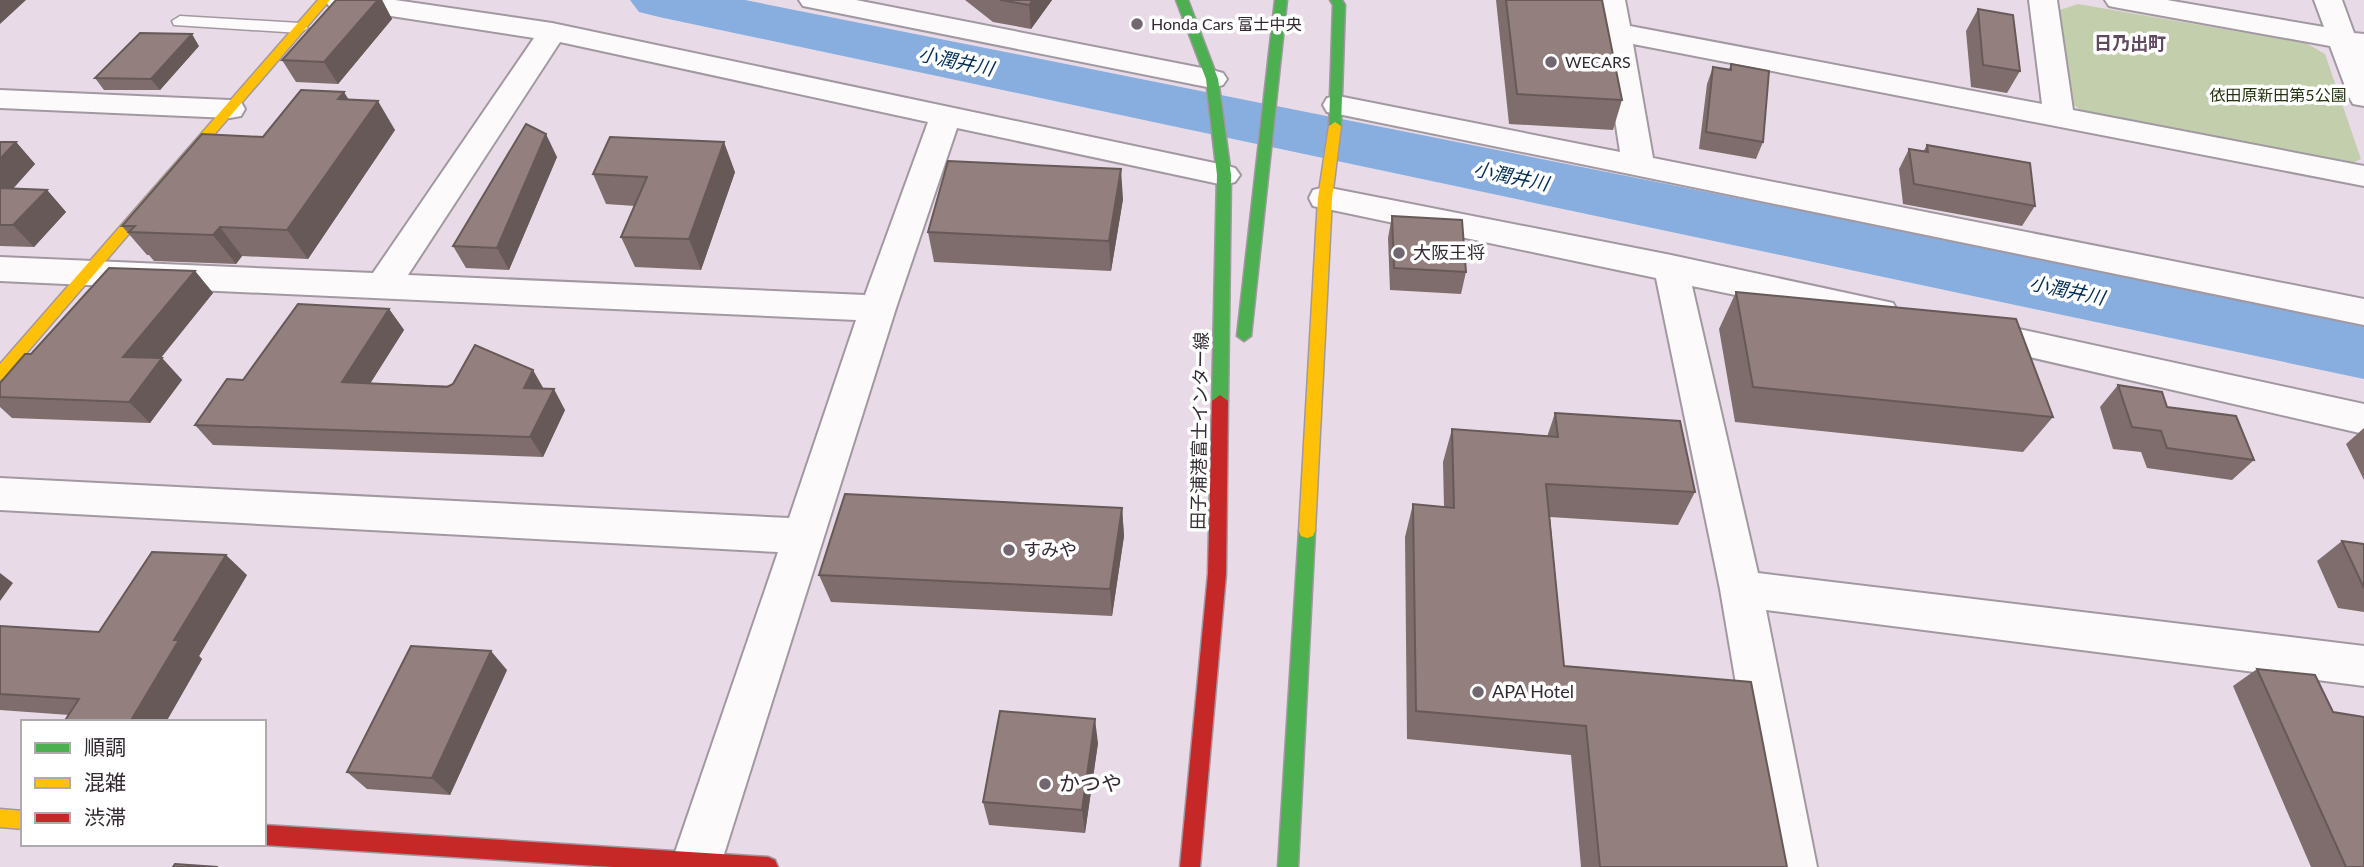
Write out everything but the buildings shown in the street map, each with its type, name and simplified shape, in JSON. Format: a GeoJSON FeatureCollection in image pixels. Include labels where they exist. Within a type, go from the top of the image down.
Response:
{"type":"FeatureCollection","features":[{"type":"Feature","properties":{"kind":"main road"},"geometry":{"type":"LineString","coordinates":[[0,374],[324,0]]}},
{"type":"Feature","properties":{"kind":"main road","name":"田子浦港富士インター線"},"geometry":{"type":"LineString","coordinates":[[1182,0],[1212,79],[1224,174],[1217,574],[1189,867]]}},
{"type":"Feature","properties":{"kind":"main road"},"geometry":{"type":"LineString","coordinates":[[1241,356],[1281,0]]}},
{"type":"Feature","properties":{"kind":"main road"},"geometry":{"type":"LineString","coordinates":[[1288,867],[1325,198],[1338,105],[1339,5],[1336,0]]}},
{"type":"Feature","properties":{"kind":"main road"},"geometry":{"type":"LineString","coordinates":[[1217,574],[1237,397]]}},
{"type":"Feature","properties":{"kind":"main road"},"geometry":{"type":"LineString","coordinates":[[0,818],[21,820]]}},
{"type":"Feature","properties":{"kind":"main road"},"geometry":{"type":"LineString","coordinates":[[266,835],[768,867]]}},
{"type":"Feature","properties":{"kind":"street"},"geometry":{"type":"LineString","coordinates":[[339,0],[552,32],[1224,174]]}},
{"type":"Feature","properties":{"kind":"street"},"geometry":{"type":"LineString","coordinates":[[813,0],[1212,79]]}},
{"type":"Feature","properties":{"kind":"street"},"geometry":{"type":"LineString","coordinates":[[1611,0],[1639,164]]}},
{"type":"Feature","properties":{"kind":"street"},"geometry":{"type":"LineString","coordinates":[[2043,0],[2059,117]]}},
{"type":"Feature","properties":{"kind":"street"},"geometry":{"type":"LineString","coordinates":[[2119,0],[2353,41]]}},
{"type":"Feature","properties":{"kind":"street"},"geometry":{"type":"LineString","coordinates":[[2328,0],[2353,41],[2364,97]]}},
{"type":"Feature","properties":{"kind":"street"},"geometry":{"type":"LineString","coordinates":[[384,284],[552,32]]}},
{"type":"Feature","properties":{"kind":"street"},"geometry":{"type":"LineString","coordinates":[[1617,32],[2364,176]]}},
{"type":"Feature","properties":{"kind":"street"},"geometry":{"type":"LineString","coordinates":[[0,99],[230,109]]}},
{"type":"Feature","properties":{"kind":"street"},"geometry":{"type":"LineString","coordinates":[[1338,105],[2364,312]]}},
{"type":"Feature","properties":{"kind":"street"},"geometry":{"type":"LineString","coordinates":[[695,864],[878,308],[946,114]]}},
{"type":"Feature","properties":{"kind":"street"},"geometry":{"type":"LineString","coordinates":[[1325,198],[1671,267],[2364,419]]}},
{"type":"Feature","properties":{"kind":"street"},"geometry":{"type":"LineString","coordinates":[[1671,267],[1741,589],[1792,867]]}},
{"type":"Feature","properties":{"kind":"street"},"geometry":{"type":"LineString","coordinates":[[0,269],[878,308]]}},
{"type":"Feature","properties":{"kind":"street"},"geometry":{"type":"LineString","coordinates":[[0,494],[803,536]]}},
{"type":"Feature","properties":{"kind":"street"},"geometry":{"type":"LineString","coordinates":[[1741,589],[2364,666]]}},
{"type":"Feature","properties":{"kind":"lane"},"geometry":{"type":"LineString","coordinates":[[180,21],[300,28]]}},
{"type":"Feature","properties":{"kind":"green space","name":"依田原新田第5公園"},"geometry":{"type":"Polygon","coordinates":[[[2078,4],[2306,43],[2325,54],[2361,159],[2348,165],[2090,117],[2074,105],[2060,10],[2078,4]]]}},
{"type":"Feature","properties":{"kind":"waterway","name":"小潤井川"},"geometry":{"type":"LineString","coordinates":[[659,0],[2364,351]]}},
{"type":"Feature","properties":{"kind":"traffic: fast"},"geometry":{"type":"LineString","coordinates":[[1182,0],[1212,79],[1224,175],[1220,401]]}},
{"type":"Feature","properties":{"kind":"traffic: fast"},"geometry":{"type":"LineString","coordinates":[[1244,336],[1281,0]]}},
{"type":"Feature","properties":{"kind":"traffic: fast"},"geometry":{"type":"LineString","coordinates":[[1335,126],[1339,5],[1336,0]]}},
{"type":"Feature","properties":{"kind":"traffic: fast"},"geometry":{"type":"LineString","coordinates":[[1288,867],[1307,531]]}},
{"type":"Feature","properties":{"kind":"traffic: slow"},"geometry":{"type":"LineString","coordinates":[[0,374],[324,0]]}},
{"type":"Feature","properties":{"kind":"traffic: slow"},"geometry":{"type":"LineString","coordinates":[[1307,531],[1325,198],[1335,126]]}},
{"type":"Feature","properties":{"kind":"traffic: slow"},"geometry":{"type":"LineString","coordinates":[[0,818],[21,820]]}},
{"type":"Feature","properties":{"kind":"traffic: jam"},"geometry":{"type":"LineString","coordinates":[[1190,867],[1217,574],[1220,401]]}},
{"type":"Feature","properties":{"kind":"traffic: jam"},"geometry":{"type":"LineString","coordinates":[[266,835],[768,867]]}},
{"type":"Feature","properties":{"kind":"place","name":"Honda Cars 富士中央"},"geometry":{"type":"Point","coordinates":[1137,24]}},
{"type":"Feature","properties":{"kind":"place","name":"WECARS"},"geometry":{"type":"Point","coordinates":[1551,62]}},
{"type":"Feature","properties":{"kind":"place","name":"大阪王将"},"geometry":{"type":"Point","coordinates":[1399,253]}},
{"type":"Feature","properties":{"kind":"place","name":"すみや"},"geometry":{"type":"Point","coordinates":[1009,550]}},
{"type":"Feature","properties":{"kind":"place","name":"APA Hotel"},"geometry":{"type":"Point","coordinates":[1478,692]}},
{"type":"Feature","properties":{"kind":"place","name":"かつや"},"geometry":{"type":"Point","coordinates":[1045,784]}},
{"type":"Feature","properties":{"kind":"district","name":"日乃出町"},"geometry":{"type":"Point","coordinates":[2130,44]}}]}
